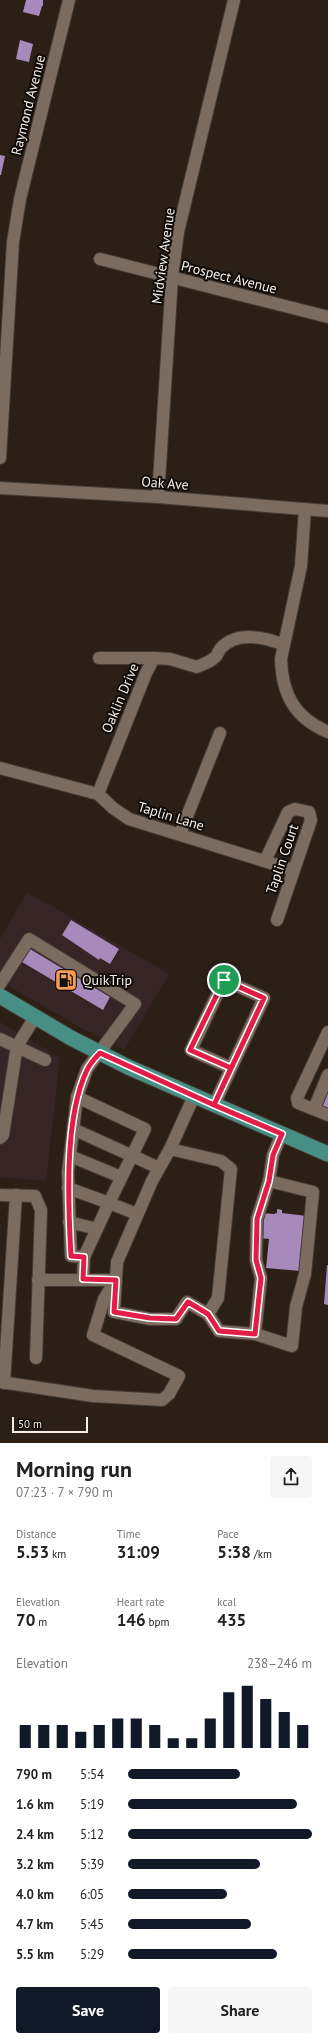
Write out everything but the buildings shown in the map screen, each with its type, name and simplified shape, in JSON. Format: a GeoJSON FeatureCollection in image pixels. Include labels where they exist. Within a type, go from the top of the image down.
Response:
{"type":"FeatureCollection","features":[{"type":"Feature","properties":{"kind":"main road"},"geometry":{"type":"LineString","coordinates":[[0,996],[34,1017],[100,1053],[214,1105],[328,1154]]}},
{"type":"Feature","properties":{"kind":"street","name":"Raymond Avenue"},"geometry":{"type":"LineString","coordinates":[[0,458],[13,242],[20,199],[69,0]]}},
{"type":"Feature","properties":{"kind":"street","name":"Midview Avenue"},"geometry":{"type":"LineString","coordinates":[[158,497],[172,278],[178,232],[234,0]]}},
{"type":"Feature","properties":{"kind":"street","name":"Prospect Avenue"},"geometry":{"type":"LineString","coordinates":[[100,260],[328,317]]}},
{"type":"Feature","properties":{"kind":"street","name":"Oak Ave"},"geometry":{"type":"LineString","coordinates":[[0,488],[158,497],[328,511]]}},
{"type":"Feature","properties":{"kind":"street"},"geometry":{"type":"LineString","coordinates":[[305,509],[301,566],[296,595],[281,659],[281,674],[288,699],[315,726],[328,732]]}},
{"type":"Feature","properties":{"kind":"street","name":"Oaklin Drive"},"geometry":{"type":"LineString","coordinates":[[98,794],[146,673],[154,658],[170,660],[197,667],[215,658],[221,648],[234,639],[252,637],[273,641],[284,645]]}},
{"type":"Feature","properties":{"kind":"street"},"geometry":{"type":"LineString","coordinates":[[99,658],[154,658]]}},
{"type":"Feature","properties":{"kind":"street"},"geometry":{"type":"LineString","coordinates":[[180,834],[220,733]]}},
{"type":"Feature","properties":{"kind":"street","name":"Taplin Lane"},"geometry":{"type":"LineString","coordinates":[[0,768],[98,794],[113,808],[129,819],[293,870]]}},
{"type":"Feature","properties":{"kind":"street","name":"Taplin Court"},"geometry":{"type":"LineString","coordinates":[[265,861],[288,812],[301,809],[308,812],[311,820],[277,920]]}},
{"type":"Feature","properties":{"kind":"street"},"geometry":{"type":"LineString","coordinates":[[0,984],[29,939],[135,1004],[87,1070],[77,1098],[70,1156],[68,1188],[69,1222],[71,1256],[84,1257]]}},
{"type":"Feature","properties":{"kind":"street"},"geometry":{"type":"LineString","coordinates":[[214,1105],[264,998],[224,980],[190,1050],[231,1068]]}},
{"type":"Feature","properties":{"kind":"street"},"geometry":{"type":"LineString","coordinates":[[0,1138],[3,1135],[5,1088],[17,1046],[34,1017]]}},
{"type":"Feature","properties":{"kind":"street"},"geometry":{"type":"LineString","coordinates":[[328,1032],[297,1098],[298,1103],[328,1115]]}},
{"type":"Feature","properties":{"kind":"street"},"geometry":{"type":"LineString","coordinates":[[0,1039],[45,1060]]}},
{"type":"Feature","properties":{"kind":"street"},"geometry":{"type":"LineString","coordinates":[[314,1109],[328,1075]]}},
{"type":"Feature","properties":{"kind":"street"},"geometry":{"type":"LineString","coordinates":[[194,1096],[170,1149],[159,1168],[117,1262],[114,1312],[150,1318],[176,1319],[188,1302],[208,1314],[219,1331],[255,1334],[292,1346],[296,1307],[305,1274],[313,1192],[269,1181]]}},
{"type":"Feature","properties":{"kind":"street"},"geometry":{"type":"LineString","coordinates":[[77,1098],[144,1129],[84,1257],[83,1279]]}},
{"type":"Feature","properties":{"kind":"street"},"geometry":{"type":"LineString","coordinates":[[73,1129],[159,1168]]}},
{"type":"Feature","properties":{"kind":"street"},"geometry":{"type":"LineString","coordinates":[[255,1334],[261,1278],[256,1260],[257,1219],[269,1181],[273,1155],[282,1134]]}},
{"type":"Feature","properties":{"kind":"street"},"geometry":{"type":"LineString","coordinates":[[170,1149],[221,1161],[231,1169],[218,1298],[208,1314]]}},
{"type":"Feature","properties":{"kind":"street"},"geometry":{"type":"LineString","coordinates":[[70,1156],[121,1177]]}},
{"type":"Feature","properties":{"kind":"street"},"geometry":{"type":"LineString","coordinates":[[68,1188],[138,1214]]}},
{"type":"Feature","properties":{"kind":"street"},"geometry":{"type":"LineString","coordinates":[[0,1195],[35,1196],[40,1210],[36,1358]]}},
{"type":"Feature","properties":{"kind":"street"},"geometry":{"type":"LineString","coordinates":[[16,1195],[2,1383],[93,1396],[162,1400],[169,1394],[179,1376],[93,1335],[104,1299],[116,1280]]}},
{"type":"Feature","properties":{"kind":"street"},"geometry":{"type":"LineString","coordinates":[[69,1222],[97,1229]]}},
{"type":"Feature","properties":{"kind":"street"},"geometry":{"type":"LineString","coordinates":[[38,1280],[116,1280]]}},
{"type":"Feature","properties":{"kind":"shaded area","name":"QuikTrip"},"geometry":{"type":"Polygon","coordinates":[[[27,892],[169,974],[124,1050],[78,1026],[0,981],[0,939],[27,892]]]}},
{"type":"Feature","properties":{"kind":"shaded area"},"geometry":{"type":"Polygon","coordinates":[[[0,1022],[60,1058],[46,1181],[0,1177],[0,1022]]]}},
{"type":"Feature","properties":{"kind":"place","name":"QuikTrip"},"geometry":{"type":"Point","coordinates":[66,980]}},
{"type":"Feature","properties":{"kind":"route"},"geometry":{"type":"LineString","coordinates":[[224,980],[190,1050],[231,1068],[214,1105],[100,1053],[87,1070],[77,1098],[68,1172],[71,1256],[84,1257],[83,1279],[116,1280],[114,1312],[150,1318],[176,1319],[188,1302],[208,1314],[219,1331],[255,1334],[261,1278],[256,1260],[257,1219],[269,1181],[273,1155],[282,1134],[214,1105],[264,998],[224,980]]}}]}
